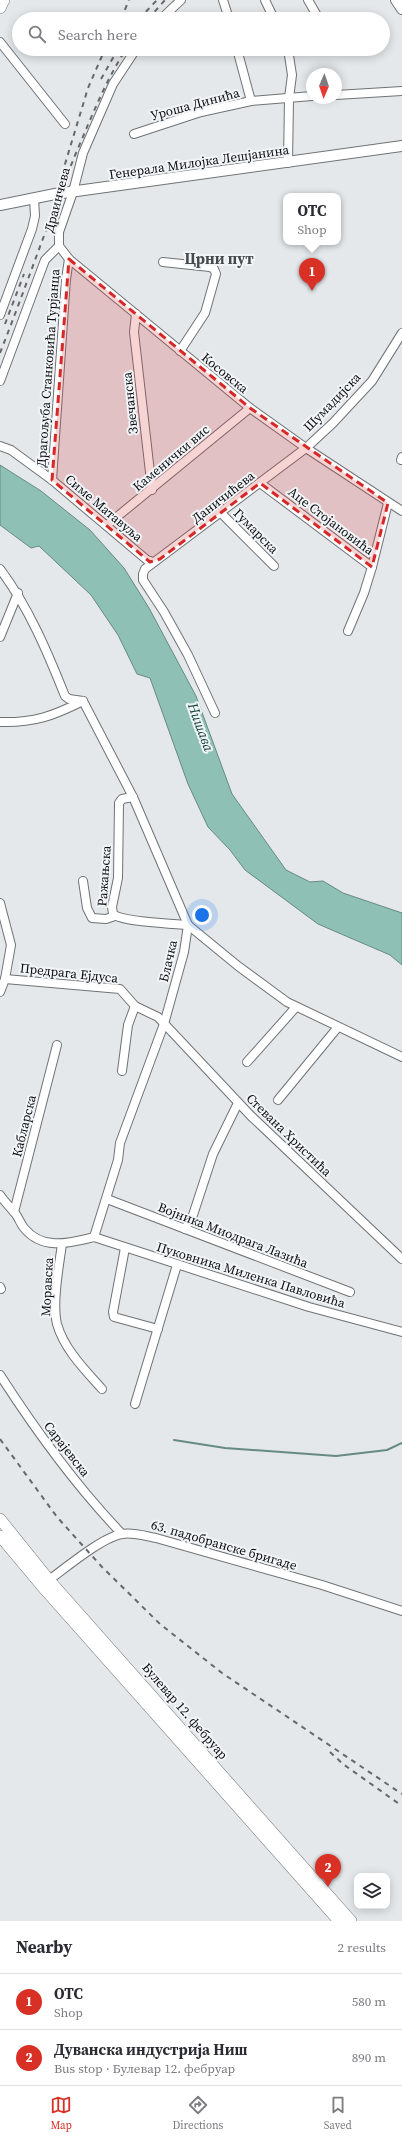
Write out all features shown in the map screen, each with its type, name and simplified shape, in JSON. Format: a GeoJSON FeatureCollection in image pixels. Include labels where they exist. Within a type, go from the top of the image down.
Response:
{"type":"FeatureCollection","features":[{"type":"Feature","properties":{"kind":"main road"},"geometry":{"type":"LineString","coordinates":[[0,8],[4,0]]}},
{"type":"Feature","properties":{"kind":"main road","name":"Булевар 12. фебруар"},"geometry":{"type":"LineString","coordinates":[[0,1519],[45,1582],[118,1669],[339,1921]]}},
{"type":"Feature","properties":{"kind":"main road","name":"Булевар 12. фебруар"},"geometry":{"type":"LineString","coordinates":[[0,1536],[45,1582],[350,1921]]}},
{"type":"Feature","properties":{"kind":"street"},"geometry":{"type":"LineString","coordinates":[[168,12],[181,0]]}},
{"type":"Feature","properties":{"kind":"street"},"geometry":{"type":"LineString","coordinates":[[224,0],[227,12]]}},
{"type":"Feature","properties":{"kind":"street"},"geometry":{"type":"LineString","coordinates":[[265,0],[271,12]]}},
{"type":"Feature","properties":{"kind":"street"},"geometry":{"type":"LineString","coordinates":[[308,0],[315,12]]}},
{"type":"Feature","properties":{"kind":"street"},"geometry":{"type":"LineString","coordinates":[[396,0],[402,9]]}},
{"type":"Feature","properties":{"kind":"street"},"geometry":{"type":"LineString","coordinates":[[0,42],[65,124]]}},
{"type":"Feature","properties":{"kind":"street","name":"Драинчева"},"geometry":{"type":"LineString","coordinates":[[0,381],[43,266],[48,255],[59,246],[59,232],[73,192],[83,152],[94,123],[113,84],[131,56]]}},
{"type":"Feature","properties":{"kind":"street"},"geometry":{"type":"LineString","coordinates":[[239,56],[251,101]]}},
{"type":"Feature","properties":{"kind":"street"},"geometry":{"type":"LineString","coordinates":[[288,163],[289,98],[292,75],[289,56]]}},
{"type":"Feature","properties":{"kind":"street"},"geometry":{"type":"LineString","coordinates":[[342,95],[402,91]]}},
{"type":"Feature","properties":{"kind":"street","name":"Уроша Динића"},"geometry":{"type":"LineString","coordinates":[[134,134],[201,112],[251,101],[306,97]]}},
{"type":"Feature","properties":{"kind":"street","name":"Генерала Милојка Лешјанина"},"geometry":{"type":"LineString","coordinates":[[0,205],[73,192],[402,146]]}},
{"type":"Feature","properties":{"kind":"street"},"geometry":{"type":"LineString","coordinates":[[0,315],[32,229],[35,216],[34,198]]}},
{"type":"Feature","properties":{"kind":"street","name":"Косовска"},"geometry":{"type":"LineString","coordinates":[[59,246],[69,258],[250,408],[306,448],[402,511]]}},
{"type":"Feature","properties":{"kind":"street","name":"Драгољуба Станковића Турјанца"},"geometry":{"type":"LineString","coordinates":[[52,480],[66,279],[69,258]]}},
{"type":"Feature","properties":{"kind":"street"},"geometry":{"type":"LineString","coordinates":[[163,262],[210,267],[214,269],[216,274],[205,313],[180,351]]}},
{"type":"Feature","properties":{"kind":"street","name":"Звечанска"},"geometry":{"type":"LineString","coordinates":[[136,314],[134,332],[152,490]]}},
{"type":"Feature","properties":{"kind":"street","name":"Шумадијска"},"geometry":{"type":"LineString","coordinates":[[306,448],[354,403],[372,381],[402,333]]}},
{"type":"Feature","properties":{"kind":"street","name":"Каменички вис"},"geometry":{"type":"LineString","coordinates":[[107,525],[152,490],[250,408]]}},
{"type":"Feature","properties":{"kind":"street","name":"Симе Матавуља"},"geometry":{"type":"LineString","coordinates":[[0,446],[10,450],[52,480],[147,560],[153,562]]}},
{"type":"Feature","properties":{"kind":"street","name":"Даничићева"},"geometry":{"type":"LineString","coordinates":[[153,562],[160,559],[306,448]]}},
{"type":"Feature","properties":{"kind":"street","name":"Аце Стојановића"},"geometry":{"type":"LineString","coordinates":[[260,483],[372,567],[348,631]]}},
{"type":"Feature","properties":{"kind":"street"},"geometry":{"type":"LineString","coordinates":[[372,567],[388,503]]}},
{"type":"Feature","properties":{"kind":"street","name":"Гумарска"},"geometry":{"type":"LineString","coordinates":[[221,513],[274,566]]}},
{"type":"Feature","properties":{"kind":"street"},"geometry":{"type":"LineString","coordinates":[[153,562],[145,569],[143,580],[164,612],[188,655],[215,713]]}},
{"type":"Feature","properties":{"kind":"street"},"geometry":{"type":"LineString","coordinates":[[0,569],[18,593],[44,645],[65,696],[69,700],[83,701]]}},
{"type":"Feature","properties":{"kind":"street"},"geometry":{"type":"LineString","coordinates":[[0,636],[18,593]]}},
{"type":"Feature","properties":{"kind":"street"},"geometry":{"type":"LineString","coordinates":[[0,722],[23,723],[40,720],[83,701]]}},
{"type":"Feature","properties":{"kind":"street","name":"Блачка"},"geometry":{"type":"LineString","coordinates":[[83,701],[133,797],[188,925],[184,952],[164,1024],[120,1143],[118,1160],[94,1238]]}},
{"type":"Feature","properties":{"kind":"street","name":"Ражањска"},"geometry":{"type":"LineString","coordinates":[[133,797],[122,799],[119,803],[118,878],[112,907],[115,916],[188,925]]}},
{"type":"Feature","properties":{"kind":"street"},"geometry":{"type":"LineString","coordinates":[[83,880],[87,908],[92,918],[106,919],[115,916]]}},
{"type":"Feature","properties":{"kind":"street"},"geometry":{"type":"LineString","coordinates":[[0,903],[11,945],[5,979],[0,992]]}},
{"type":"Feature","properties":{"kind":"street"},"geometry":{"type":"LineString","coordinates":[[188,925],[238,966],[296,1007],[402,1057]]}},
{"type":"Feature","properties":{"kind":"street","name":"Предрага Ејдуса"},"geometry":{"type":"LineString","coordinates":[[5,979],[118,988],[123,991],[135,1006],[158,1017],[164,1024]]}},
{"type":"Feature","properties":{"kind":"street"},"geometry":{"type":"LineString","coordinates":[[122,1071],[128,1025],[135,1006]]}},
{"type":"Feature","properties":{"kind":"street"},"geometry":{"type":"LineString","coordinates":[[247,1062],[296,1007]]}},
{"type":"Feature","properties":{"kind":"street","name":"Стевана Христића"},"geometry":{"type":"LineString","coordinates":[[164,1024],[238,1103],[402,1259]]}},
{"type":"Feature","properties":{"kind":"street"},"geometry":{"type":"LineString","coordinates":[[278,1100],[338,1027]]}},
{"type":"Feature","properties":{"kind":"street","name":"Кабларска"},"geometry":{"type":"LineString","coordinates":[[14,1212],[57,1045]]}},
{"type":"Feature","properties":{"kind":"street"},"geometry":{"type":"LineString","coordinates":[[185,1229],[193,1215],[213,1154],[238,1103]]}},
{"type":"Feature","properties":{"kind":"street","name":"Моравска"},"geometry":{"type":"LineString","coordinates":[[0,1195],[14,1212],[24,1228],[33,1236],[49,1244],[62,1244],[94,1238]]}},
{"type":"Feature","properties":{"kind":"street","name":"Војника Миодрага Лазића"},"geometry":{"type":"LineString","coordinates":[[107,1199],[350,1292]]}},
{"type":"Feature","properties":{"kind":"street","name":"Пуковника Миленка Павловића"},"geometry":{"type":"LineString","coordinates":[[94,1238],[309,1307],[402,1332]]}},
{"type":"Feature","properties":{"kind":"street","name":"Моравска"},"geometry":{"type":"LineString","coordinates":[[62,1244],[57,1293],[57,1324],[72,1353],[102,1389]]}},
{"type":"Feature","properties":{"kind":"street"},"geometry":{"type":"LineString","coordinates":[[125,1248],[113,1312],[114,1317],[158,1329]]}},
{"type":"Feature","properties":{"kind":"street"},"geometry":{"type":"LineString","coordinates":[[135,1404],[177,1265]]}},
{"type":"Feature","properties":{"kind":"street","name":"Сарајевска"},"geometry":{"type":"LineString","coordinates":[[0,1375],[35,1428],[104,1516],[122,1534]]}},
{"type":"Feature","properties":{"kind":"street","name":"63. падобранске бригаде"},"geometry":{"type":"LineString","coordinates":[[45,1582],[108,1539],[122,1534],[133,1533],[156,1538],[322,1585],[402,1611]]}},
{"type":"Feature","properties":{"kind":"highlighted area"},"geometry":{"type":"Polygon","coordinates":[[[69,259],[250,408],[388,503],[372,567],[260,483],[160,559],[150,562],[52,480],[69,259]]]}},
{"type":"Feature","properties":{"kind":"water","name":"Нишава"},"geometry":{"type":"Polygon","coordinates":[[[0,465],[41,491],[90,530],[124,568],[149,608],[196,696],[232,794],[286,870],[310,882],[323,881],[343,893],[402,913],[402,965],[390,955],[318,924],[245,870],[230,850],[208,827],[188,784],[150,678],[137,674],[118,635],[91,595],[39,546],[31,548],[0,525],[0,465]]]}},
{"type":"Feature","properties":{"kind":"waterway"},"geometry":{"type":"LineString","coordinates":[[174,1440],[225,1448],[336,1456],[387,1450],[402,1443]]}},
{"type":"Feature","properties":{"kind":"railway"},"geometry":{"type":"LineString","coordinates":[[124,12],[129,0]]}},
{"type":"Feature","properties":{"kind":"railway"},"geometry":{"type":"LineString","coordinates":[[146,12],[157,0]]}},
{"type":"Feature","properties":{"kind":"railway"},"geometry":{"type":"LineString","coordinates":[[154,12],[165,0]]}},
{"type":"Feature","properties":{"kind":"railway"},"geometry":{"type":"LineString","coordinates":[[62,174],[88,88],[102,56]]}},
{"type":"Feature","properties":{"kind":"railway"},"geometry":{"type":"LineString","coordinates":[[101,79],[114,56]]}},
{"type":"Feature","properties":{"kind":"railway"},"geometry":{"type":"LineString","coordinates":[[0,353],[76,153],[93,113],[122,56]]}},
{"type":"Feature","properties":{"kind":"railway"},"geometry":{"type":"LineString","coordinates":[[5,324],[24,274]]}},
{"type":"Feature","properties":{"kind":"railway"},"geometry":{"type":"LineString","coordinates":[[0,1439],[57,1517],[102,1567],[160,1624],[222,1673],[402,1794]]}},
{"type":"Feature","properties":{"kind":"railway"},"geometry":{"type":"LineString","coordinates":[[330,1752],[343,1764],[402,1806]]}},
{"type":"Feature","properties":{"kind":"place","name":"OTC"},"geometry":{"type":"Point","coordinates":[312,291]}},
{"type":"Feature","properties":{"kind":"place","name":"Дуванска индустрија Ниш"},"geometry":{"type":"Point","coordinates":[328,1887]}},
{"type":"Feature","properties":{"kind":"district","name":"Црни пут"},"geometry":{"type":"Point","coordinates":[219,258]}}]}
